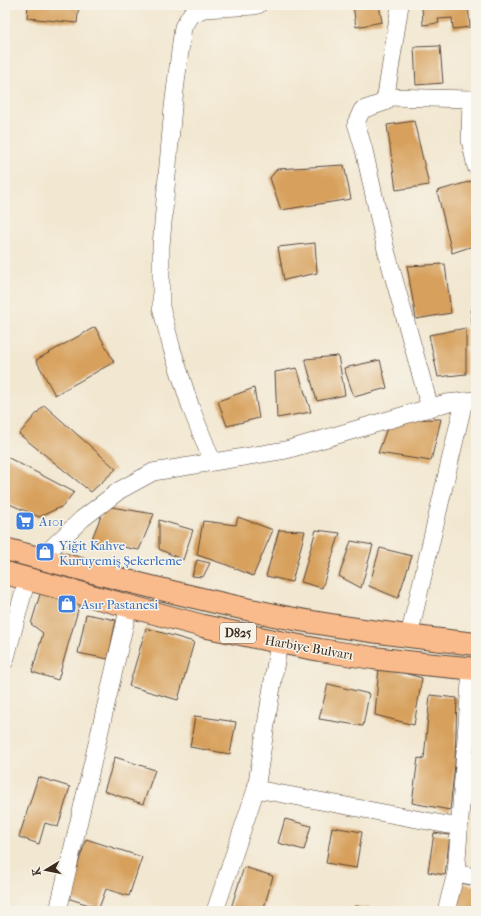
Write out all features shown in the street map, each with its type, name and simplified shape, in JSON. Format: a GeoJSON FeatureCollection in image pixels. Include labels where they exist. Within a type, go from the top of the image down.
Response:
{"type":"FeatureCollection","features":[{"type":"Feature","properties":{"kind":"main road","name":"Harbiye Bulvarı"},"geometry":{"type":"LineString","coordinates":[[5,550],[214,602],[285,617],[361,630],[476,644]]}},
{"type":"Feature","properties":{"kind":"main road","name":"Harbiye Bulvarı"},"geometry":{"type":"LineString","coordinates":[[5,573],[203,626],[280,642],[373,658],[473,669]]}},
{"type":"Feature","properties":{"kind":"street"},"geometry":{"type":"LineString","coordinates":[[212,461],[191,408],[172,349],[161,307],[161,246],[173,107],[183,27],[190,10],[258,5]]}},
{"type":"Feature","properties":{"kind":"street"},"geometry":{"type":"LineString","coordinates":[[400,5],[384,102],[362,110],[356,123],[364,150],[386,250],[430,408]]}},
{"type":"Feature","properties":{"kind":"street"},"geometry":{"type":"LineString","coordinates":[[385,97],[474,100],[470,140],[476,167]]}},
{"type":"Feature","properties":{"kind":"street"},"geometry":{"type":"LineString","coordinates":[[40,559],[82,519],[120,490],[153,472],[212,461],[286,450],[446,403],[470,400],[409,636]]}},
{"type":"Feature","properties":{"kind":"street"},"geometry":{"type":"LineString","coordinates":[[5,662],[27,579]]}},
{"type":"Feature","properties":{"kind":"street"},"geometry":{"type":"LineString","coordinates":[[58,911],[129,606]]}},
{"type":"Feature","properties":{"kind":"street"},"geometry":{"type":"LineString","coordinates":[[215,911],[256,789],[280,642]]}},
{"type":"Feature","properties":{"kind":"street"},"geometry":{"type":"LineString","coordinates":[[446,911],[456,873],[473,669]]}},
{"type":"Feature","properties":{"kind":"street"},"geometry":{"type":"LineString","coordinates":[[256,789],[459,827]]}},
{"type":"Feature","properties":{"kind":"street"},"geometry":{"type":"LineString","coordinates":[[456,873],[476,877]]}},
{"type":"Feature","properties":{"kind":"building"},"geometry":{"type":"Polygon","coordinates":[[[28,5],[79,5],[77,23],[27,18],[28,5]]]}},
{"type":"Feature","properties":{"kind":"building"},"geometry":{"type":"Polygon","coordinates":[[[353,5],[379,5],[382,22],[356,27],[353,5]]]}},
{"type":"Feature","properties":{"kind":"building"},"geometry":{"type":"Polygon","coordinates":[[[422,5],[468,5],[470,27],[453,29],[452,18],[438,19],[439,23],[423,25],[422,5]]]}},
{"type":"Feature","properties":{"kind":"building"},"geometry":{"type":"Polygon","coordinates":[[[440,46],[443,83],[416,85],[414,47],[440,46]]]}},
{"type":"Feature","properties":{"kind":"building"},"geometry":{"type":"Polygon","coordinates":[[[414,121],[429,185],[396,190],[387,125],[414,121]]]}},
{"type":"Feature","properties":{"kind":"building"},"geometry":{"type":"Polygon","coordinates":[[[344,165],[351,199],[281,210],[270,178],[277,169],[344,165]]]}},
{"type":"Feature","properties":{"kind":"building"},"geometry":{"type":"Polygon","coordinates":[[[472,181],[476,198],[476,245],[452,253],[437,191],[472,181]]]}},
{"type":"Feature","properties":{"kind":"building"},"geometry":{"type":"Polygon","coordinates":[[[315,243],[317,273],[284,280],[278,247],[315,243]]]}},
{"type":"Feature","properties":{"kind":"building"},"geometry":{"type":"Polygon","coordinates":[[[445,264],[451,313],[416,319],[407,266],[445,264]]]}},
{"type":"Feature","properties":{"kind":"building"},"geometry":{"type":"Polygon","coordinates":[[[476,309],[476,343],[475,343],[470,310],[476,309]]]}},
{"type":"Feature","properties":{"kind":"building"},"geometry":{"type":"Polygon","coordinates":[[[95,327],[114,362],[55,395],[36,360],[95,327]]]}},
{"type":"Feature","properties":{"kind":"building"},"geometry":{"type":"Polygon","coordinates":[[[466,328],[466,374],[438,377],[429,335],[466,328]]]}},
{"type":"Feature","properties":{"kind":"building"},"geometry":{"type":"Polygon","coordinates":[[[338,356],[345,395],[317,401],[305,359],[338,356]]]}},
{"type":"Feature","properties":{"kind":"building"},"geometry":{"type":"Polygon","coordinates":[[[380,360],[387,388],[354,397],[344,368],[380,360]]]}},
{"type":"Feature","properties":{"kind":"building"},"geometry":{"type":"Polygon","coordinates":[[[297,368],[311,412],[277,418],[275,372],[297,368]]]}},
{"type":"Feature","properties":{"kind":"building"},"geometry":{"type":"Polygon","coordinates":[[[254,388],[259,418],[227,426],[218,401],[254,388]]]}},
{"type":"Feature","properties":{"kind":"building"},"geometry":{"type":"Polygon","coordinates":[[[44,405],[116,469],[91,492],[19,434],[44,405]]]}},
{"type":"Feature","properties":{"kind":"building"},"geometry":{"type":"Polygon","coordinates":[[[441,419],[431,461],[378,453],[390,420],[441,419]]]}},
{"type":"Feature","properties":{"kind":"building"},"geometry":{"type":"Polygon","coordinates":[[[5,456],[74,492],[63,506],[39,517],[5,502],[5,456]]]}},
{"type":"Feature","properties":{"kind":"building"},"geometry":{"type":"Polygon","coordinates":[[[105,506],[154,514],[139,550],[91,541],[105,506]]]}},
{"type":"Feature","properties":{"kind":"building"},"geometry":{"type":"Polygon","coordinates":[[[238,517],[273,530],[253,576],[197,555],[203,521],[236,525],[238,517]]]}},
{"type":"Feature","properties":{"kind":"building"},"geometry":{"type":"Polygon","coordinates":[[[159,520],[193,530],[183,560],[159,549],[159,520]]]}},
{"type":"Feature","properties":{"kind":"building"},"geometry":{"type":"Polygon","coordinates":[[[279,530],[305,531],[292,582],[266,576],[279,530]]]}},
{"type":"Feature","properties":{"kind":"building"},"geometry":{"type":"Polygon","coordinates":[[[316,530],[340,533],[322,588],[301,582],[316,530]]]}},
{"type":"Feature","properties":{"kind":"building"},"geometry":{"type":"Polygon","coordinates":[[[351,541],[373,545],[361,588],[339,576],[351,541]]]}},
{"type":"Feature","properties":{"kind":"building"},"geometry":{"type":"Polygon","coordinates":[[[380,548],[412,556],[398,598],[369,586],[380,548]]]}},
{"type":"Feature","properties":{"kind":"building"},"geometry":{"type":"Polygon","coordinates":[[[197,560],[210,563],[203,577],[192,576],[197,560]]]}},
{"type":"Feature","properties":{"kind":"building"},"geometry":{"type":"Polygon","coordinates":[[[41,591],[80,603],[58,680],[32,672],[43,633],[31,624],[41,591]]]}},
{"type":"Feature","properties":{"kind":"building"},"geometry":{"type":"Polygon","coordinates":[[[86,614],[116,620],[108,659],[78,653],[86,614]]]}},
{"type":"Feature","properties":{"kind":"building"},"geometry":{"type":"Polygon","coordinates":[[[146,628],[194,642],[178,700],[129,686],[146,628]]]}},
{"type":"Feature","properties":{"kind":"building"},"geometry":{"type":"Polygon","coordinates":[[[379,666],[422,678],[414,725],[375,715],[379,666]]]}},
{"type":"Feature","properties":{"kind":"building"},"geometry":{"type":"Polygon","coordinates":[[[328,684],[369,694],[363,726],[319,719],[328,684]]]}},
{"type":"Feature","properties":{"kind":"building"},"geometry":{"type":"Polygon","coordinates":[[[430,695],[457,698],[455,763],[450,810],[412,803],[418,758],[424,759],[430,695]]]}},
{"type":"Feature","properties":{"kind":"building"},"geometry":{"type":"Polygon","coordinates":[[[195,716],[236,722],[230,754],[190,747],[195,716]]]}},
{"type":"Feature","properties":{"kind":"building"},"geometry":{"type":"Polygon","coordinates":[[[472,747],[476,748],[476,794],[470,794],[472,747]]]}},
{"type":"Feature","properties":{"kind":"building"},"geometry":{"type":"Polygon","coordinates":[[[115,757],[155,770],[143,804],[104,791],[115,757]]]}},
{"type":"Feature","properties":{"kind":"building"},"geometry":{"type":"Polygon","coordinates":[[[38,777],[70,787],[58,827],[45,823],[39,844],[19,837],[38,777]]]}},
{"type":"Feature","properties":{"kind":"building"},"geometry":{"type":"Polygon","coordinates":[[[285,819],[311,826],[304,850],[278,843],[285,819]]]}},
{"type":"Feature","properties":{"kind":"building"},"geometry":{"type":"Polygon","coordinates":[[[332,827],[362,832],[356,868],[326,863],[332,827]]]}},
{"type":"Feature","properties":{"kind":"building"},"geometry":{"type":"Polygon","coordinates":[[[434,833],[450,835],[445,875],[428,872],[434,833]]]}},
{"type":"Feature","properties":{"kind":"building"},"geometry":{"type":"Polygon","coordinates":[[[86,839],[142,857],[129,896],[106,889],[99,908],[67,898],[86,839]]]}},
{"type":"Feature","properties":{"kind":"building"},"geometry":{"type":"Polygon","coordinates":[[[244,867],[273,876],[263,911],[230,911],[244,867]]]}},
{"type":"Feature","properties":{"kind":"building"},"geometry":{"type":"Polygon","coordinates":[[[461,883],[476,886],[476,911],[453,911],[461,883]]]}},
{"type":"Feature","properties":{"kind":"building"},"geometry":{"type":"Polygon","coordinates":[[[355,906],[379,910],[379,911],[354,911],[355,906]]]}},
{"type":"Feature","properties":{"kind":"place","name":"A101"},"geometry":{"type":"Point","coordinates":[25,521]}},
{"type":"Feature","properties":{"kind":"place","name":"Yiğit Kahve Kuruyemiş Şekerleme"},"geometry":{"type":"Point","coordinates":[45,552]}},
{"type":"Feature","properties":{"kind":"place","name":"Asır Pastanesi"},"geometry":{"type":"Point","coordinates":[67,604]}}]}
